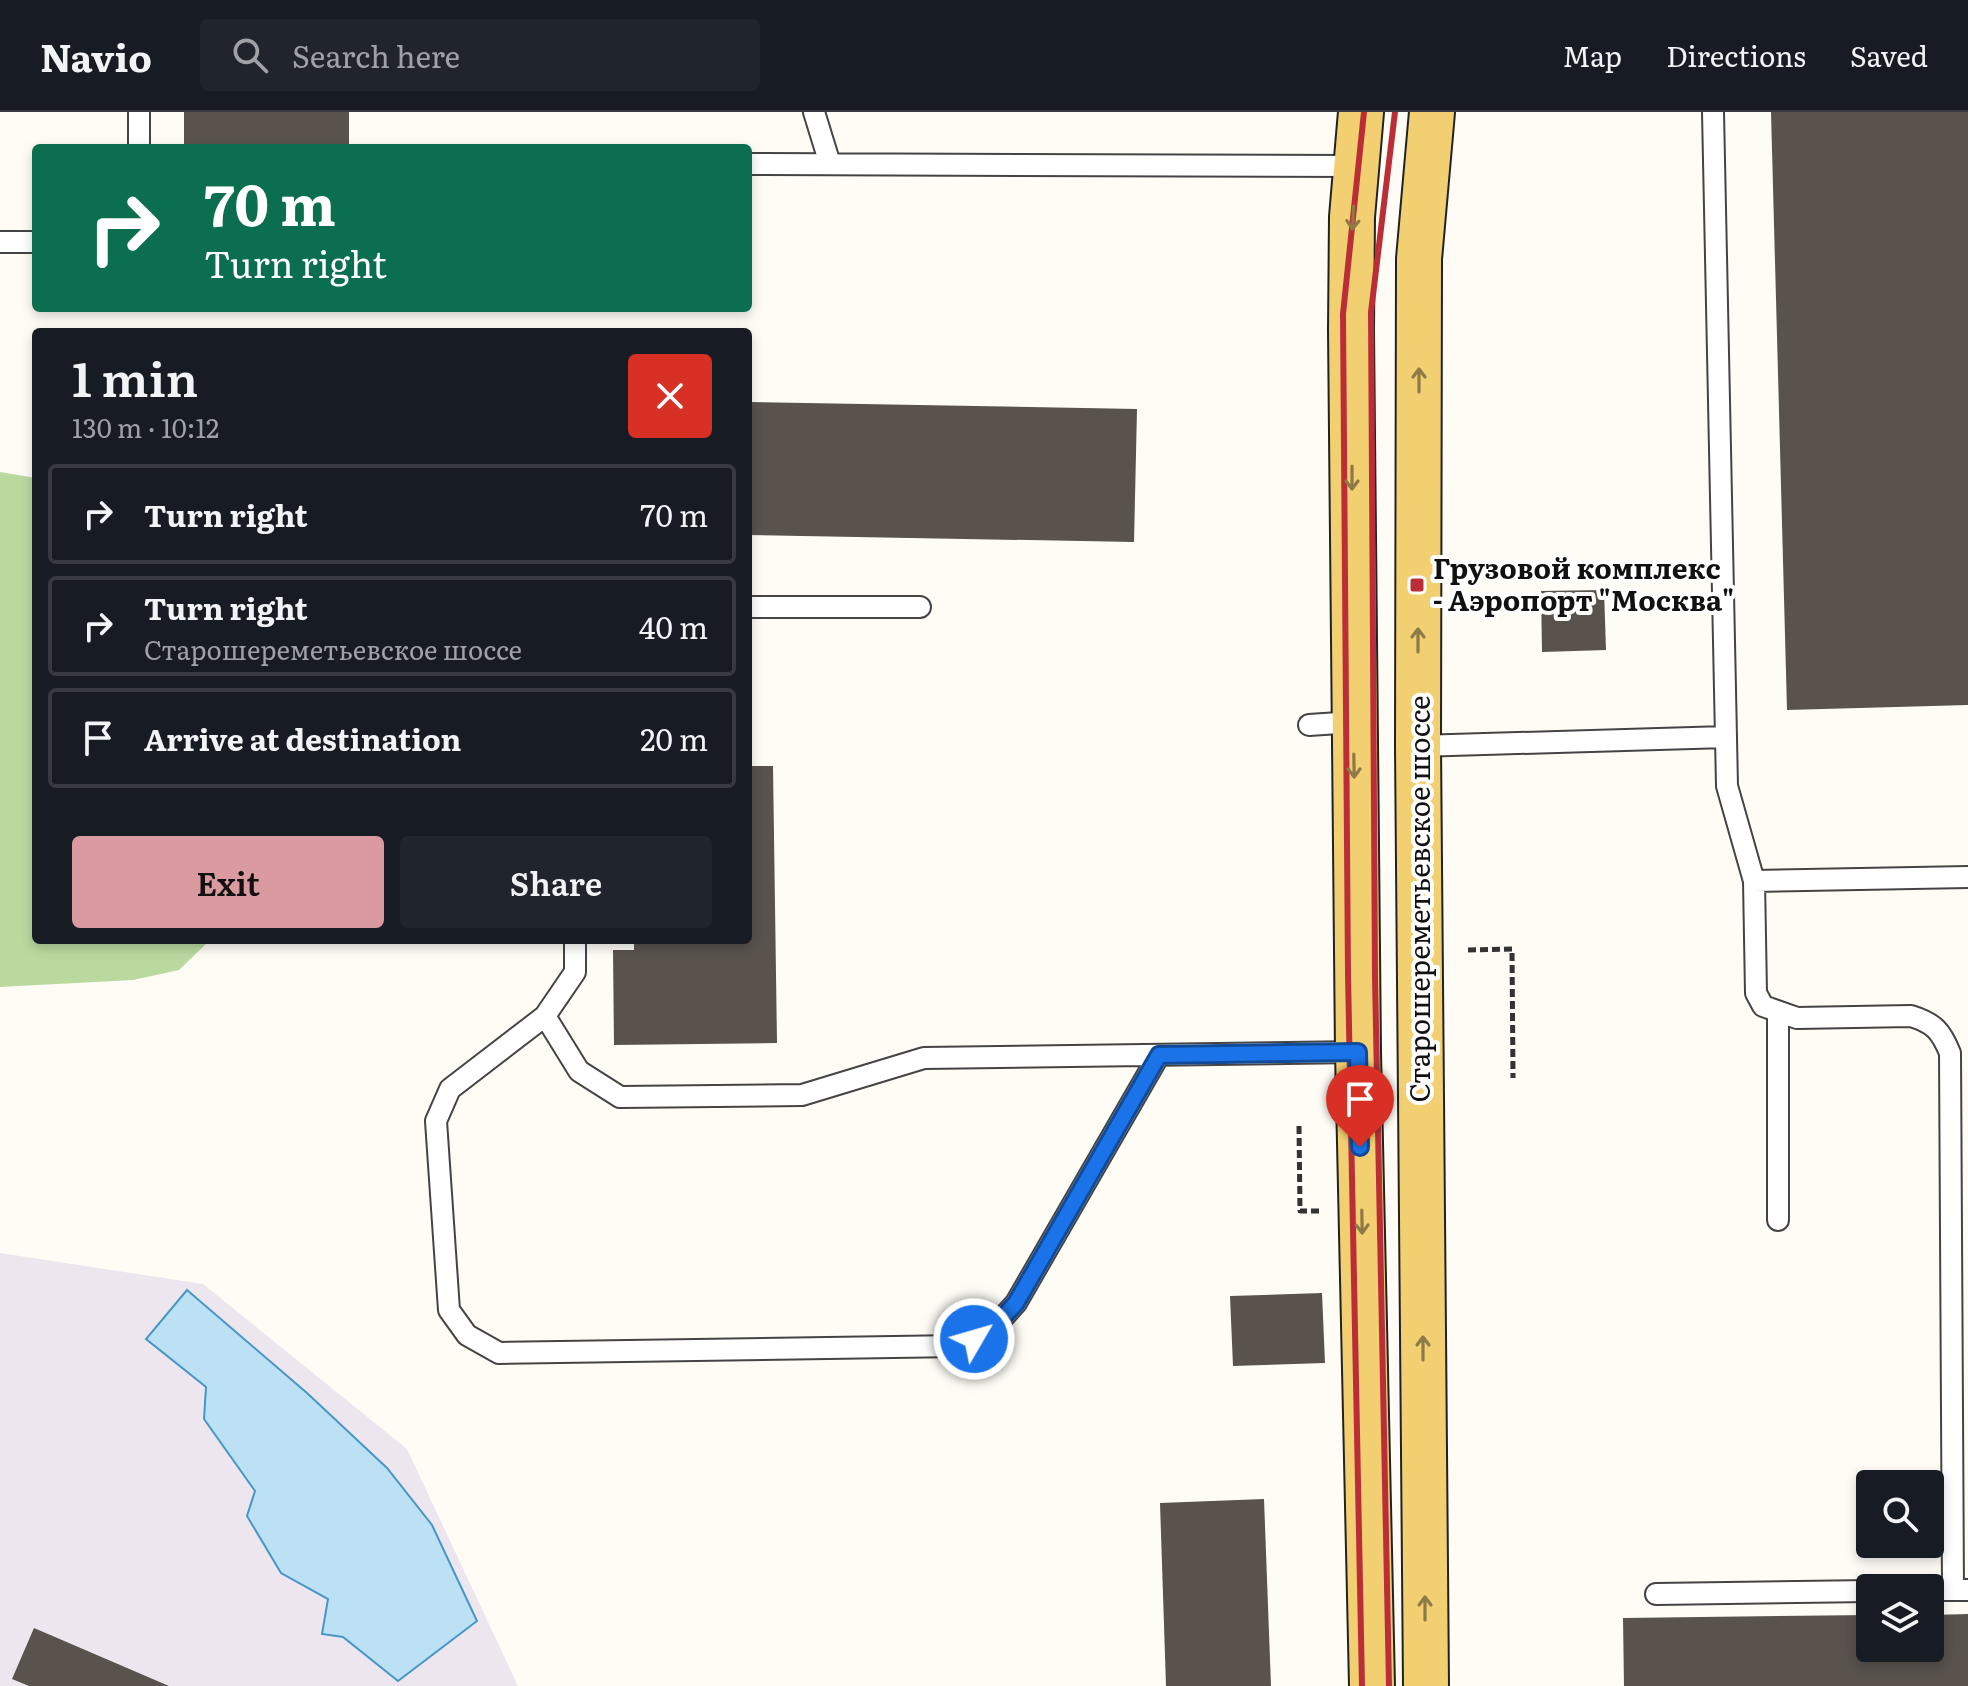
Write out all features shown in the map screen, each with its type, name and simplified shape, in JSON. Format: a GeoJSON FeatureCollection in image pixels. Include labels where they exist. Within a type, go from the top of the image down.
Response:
{"type":"FeatureCollection","features":[{"type":"Feature","properties":{"kind":"main road"},"geometry":{"type":"LineString","coordinates":[[1361,112],[1356,166],[1351,330],[1358,1052],[1372,1686]]}},
{"type":"Feature","properties":{"kind":"main road","name":"Старошереметьевское шоссе"},"geometry":{"type":"LineString","coordinates":[[1426,1686],[1418,746],[1419,259],[1432,112]]}},
{"type":"Feature","properties":{"kind":"lane"},"geometry":{"type":"LineString","coordinates":[[139,112],[139,144]]}},
{"type":"Feature","properties":{"kind":"lane"},"geometry":{"type":"LineString","coordinates":[[814,112],[830,164]]}},
{"type":"Feature","properties":{"kind":"lane"},"geometry":{"type":"LineString","coordinates":[[1713,112],[1727,786],[1754,881],[1756,993],[1763,1006],[1778,1014],[1797,1018],[1911,1016],[1928,1021],[1941,1032],[1950,1053],[1961,1590]]}},
{"type":"Feature","properties":{"kind":"lane"},"geometry":{"type":"LineString","coordinates":[[752,164],[1356,166]]}},
{"type":"Feature","properties":{"kind":"lane"},"geometry":{"type":"LineString","coordinates":[[0,242],[32,242]]}},
{"type":"Feature","properties":{"kind":"lane"},"geometry":{"type":"LineString","coordinates":[[752,607],[920,607]]}},
{"type":"Feature","properties":{"kind":"lane"},"geometry":{"type":"LineString","coordinates":[[1309,725],[1354,722]]}},
{"type":"Feature","properties":{"kind":"lane"},"geometry":{"type":"LineString","coordinates":[[1418,746],[1726,737]]}},
{"type":"Feature","properties":{"kind":"lane"},"geometry":{"type":"LineString","coordinates":[[1754,881],[1968,877]]}},
{"type":"Feature","properties":{"kind":"lane"},"geometry":{"type":"LineString","coordinates":[[575,944],[575,972],[545,1016],[450,1089],[436,1121],[449,1310],[467,1335],[499,1353],[959,1346],[989,1333],[1016,1303],[1159,1055]]}},
{"type":"Feature","properties":{"kind":"lane"},"geometry":{"type":"LineString","coordinates":[[1778,1014],[1778,1220]]}},
{"type":"Feature","properties":{"kind":"lane"},"geometry":{"type":"LineString","coordinates":[[545,1016],[579,1071],[620,1097],[802,1095],[924,1058],[1358,1052]]}},
{"type":"Feature","properties":{"kind":"lane"},"geometry":{"type":"LineString","coordinates":[[1656,1594],[1856,1591]]}},
{"type":"Feature","properties":{"kind":"path"},"geometry":{"type":"LineString","coordinates":[[1468,950],[1512,949],[1513,1078]]}},
{"type":"Feature","properties":{"kind":"path"},"geometry":{"type":"LineString","coordinates":[[1299,1126],[1300,1194]]}},
{"type":"Feature","properties":{"kind":"shaded area"},"geometry":{"type":"Polygon","coordinates":[[[0,1253],[203,1284],[407,1449],[518,1686],[0,1686],[0,1253]]]}},
{"type":"Feature","properties":{"kind":"green space"},"geometry":{"type":"Polygon","coordinates":[[[0,472],[32,477],[32,944],[206,944],[179,970],[133,980],[0,987],[0,472]]]}},
{"type":"Feature","properties":{"kind":"water"},"geometry":{"type":"Polygon","coordinates":[[[187,1290],[307,1393],[387,1468],[432,1525],[477,1621],[398,1681],[343,1637],[322,1634],[328,1599],[281,1573],[247,1516],[255,1491],[204,1419],[206,1387],[146,1339],[187,1290]]]}},
{"type":"Feature","properties":{"kind":"building"},"geometry":{"type":"Polygon","coordinates":[[[184,112],[349,112],[349,144],[184,144],[184,112]]]}},
{"type":"Feature","properties":{"kind":"building"},"geometry":{"type":"Polygon","coordinates":[[[1771,112],[1968,112],[1968,705],[1787,710],[1771,112]]]}},
{"type":"Feature","properties":{"kind":"building"},"geometry":{"type":"Polygon","coordinates":[[[752,402],[1137,409],[1134,542],[752,535],[752,402]]]}},
{"type":"Feature","properties":{"kind":"building"},"geometry":{"type":"Polygon","coordinates":[[[1604,590],[1606,650],[1542,652],[1541,591],[1604,590]]]}},
{"type":"Feature","properties":{"kind":"building"},"geometry":{"type":"Polygon","coordinates":[[[752,766],[773,766],[777,1043],[614,1045],[613,950],[634,950],[634,944],[752,944],[752,766]]]}},
{"type":"Feature","properties":{"kind":"building"},"geometry":{"type":"Polygon","coordinates":[[[1322,1293],[1325,1363],[1233,1366],[1230,1296],[1322,1293]]]}},
{"type":"Feature","properties":{"kind":"building"},"geometry":{"type":"Polygon","coordinates":[[[1264,1499],[1271,1686],[1166,1686],[1160,1503],[1264,1499]]]}},
{"type":"Feature","properties":{"kind":"building"},"geometry":{"type":"Polygon","coordinates":[[[1968,1614],[1968,1686],[1624,1686],[1623,1618],[1856,1615],[1856,1662],[1944,1662],[1944,1615],[1968,1614]]]}},
{"type":"Feature","properties":{"kind":"building"},"geometry":{"type":"Polygon","coordinates":[[[34,1628],[169,1686],[29,1686],[12,1679],[34,1628]]]}},
{"type":"Feature","properties":{"kind":"railway"},"geometry":{"type":"LineString","coordinates":[[1362,1686],[1348,975],[1343,314],[1364,112]]}},
{"type":"Feature","properties":{"kind":"railway"},"geometry":{"type":"LineString","coordinates":[[1389,1686],[1375,977],[1371,312],[1395,112]]}},
{"type":"Feature","properties":{"kind":"place","name":"Грузовой комплекс - Аэропорт \"Москва\""},"geometry":{"type":"Point","coordinates":[1417,585]}},
{"type":"Feature","properties":{"kind":"route"},"geometry":{"type":"LineString","coordinates":[[974,1339],[989,1333],[1016,1303],[1159,1055],[1358,1052],[1360,1147]]}}]}
